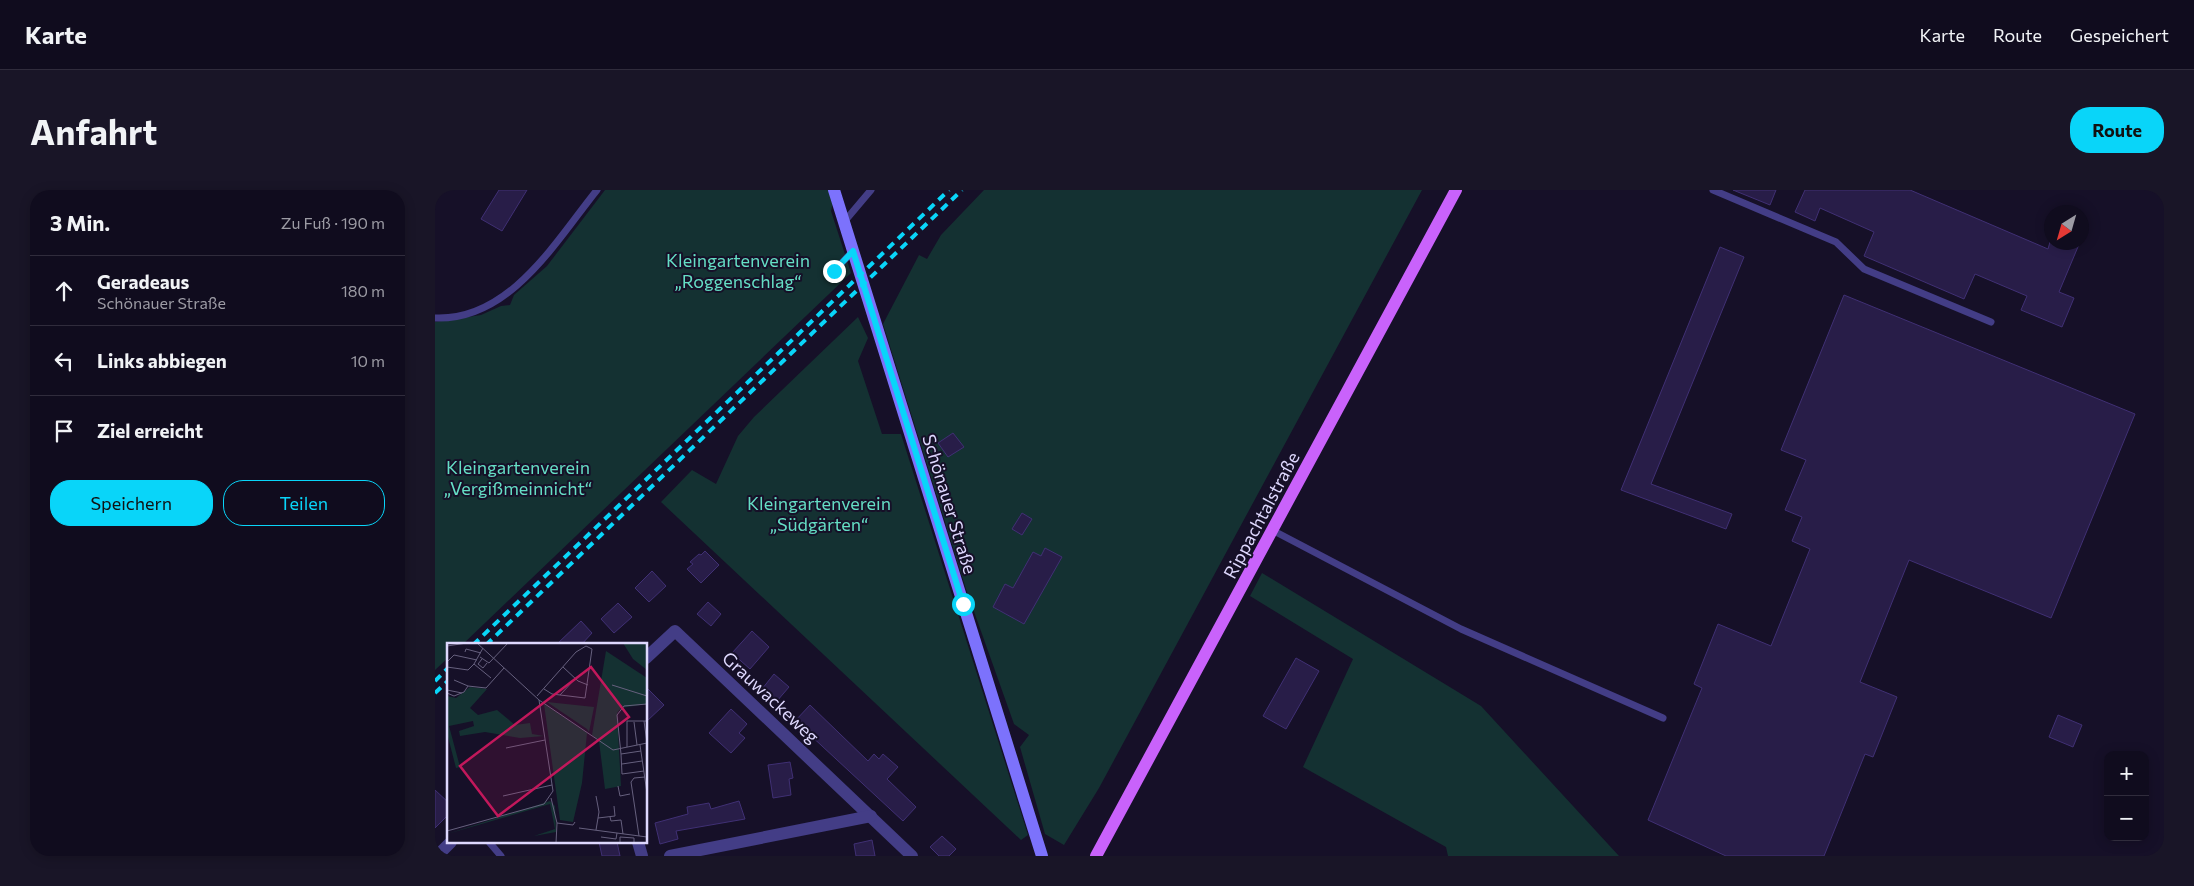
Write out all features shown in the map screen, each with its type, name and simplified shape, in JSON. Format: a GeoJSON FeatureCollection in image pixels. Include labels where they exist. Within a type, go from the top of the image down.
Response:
{"type":"FeatureCollection","features":[{"type":"Feature","properties":{"kind":"main road","name":"Rippachtalstraße"},"geometry":{"type":"LineString","coordinates":[[1096,856],[1456,190]]}},
{"type":"Feature","properties":{"kind":"street","name":"Schönauer Straße"},"geometry":{"type":"LineString","coordinates":[[834,190],[1042,856]]}},
{"type":"Feature","properties":{"kind":"street","name":"Grauwackeweg"},"geometry":{"type":"LineString","coordinates":[[647,657],[675,631],[912,856]]}},
{"type":"Feature","properties":{"kind":"street"},"geometry":{"type":"LineString","coordinates":[[669,856],[871,816]]}},
{"type":"Feature","properties":{"kind":"street"},"geometry":{"type":"LineString","coordinates":[[437,856],[449,844]]}},
{"type":"Feature","properties":{"kind":"lane"},"geometry":{"type":"LineString","coordinates":[[435,318],[459,316],[504,297],[539,262],[597,190]]}},
{"type":"Feature","properties":{"kind":"lane"},"geometry":{"type":"LineString","coordinates":[[844,222],[871,190]]}},
{"type":"Feature","properties":{"kind":"lane"},"geometry":{"type":"LineString","coordinates":[[1713,190],[1836,242],[1864,270],[1991,322]]}},
{"type":"Feature","properties":{"kind":"lane"},"geometry":{"type":"LineString","coordinates":[[834,271],[853,251]]}},
{"type":"Feature","properties":{"kind":"lane"},"geometry":{"type":"LineString","coordinates":[[1272,530],[1461,629],[1663,718]]}},
{"type":"Feature","properties":{"kind":"lane"},"geometry":{"type":"LineString","coordinates":[[491,844],[501,856]]}},
{"type":"Feature","properties":{"kind":"green space"},"geometry":{"type":"Polygon","coordinates":[[[605,190],[836,190],[831,211],[851,273],[464,643],[447,643],[447,659],[435,670],[435,322],[481,315],[501,306],[510,305],[514,295],[547,266],[605,190]]]}},
{"type":"Feature","properties":{"kind":"green space"},"geometry":{"type":"Polygon","coordinates":[[[984,190],[1422,190],[1099,788],[1064,845],[1045,834],[1020,747],[1029,735],[1014,724],[966,589],[883,324],[919,255],[927,259],[941,235],[984,190]]]}},
{"type":"Feature","properties":{"kind":"green space","name":"Kleingartenverein „Südgärten“"},"geometry":{"type":"Polygon","coordinates":[[[858,317],[868,338],[858,361],[882,434],[901,434],[1028,835],[1021,840],[661,502],[692,470],[716,484],[738,436],[754,417],[858,317]]]}},
{"type":"Feature","properties":{"kind":"green space"},"geometry":{"type":"Polygon","coordinates":[[[1262,573],[1481,706],[1619,856],[1448,856],[1446,847],[1303,767],[1353,659],[1250,596],[1262,573]]]}},
{"type":"Feature","properties":{"kind":"building"},"geometry":{"type":"Polygon","coordinates":[[[499,190],[527,190],[502,231],[481,219],[499,190]]]}},
{"type":"Feature","properties":{"kind":"building"},"geometry":{"type":"Polygon","coordinates":[[[1733,190],[1776,190],[1770,205],[1733,190]]]}},
{"type":"Feature","properties":{"kind":"building"},"geometry":{"type":"Polygon","coordinates":[[[1805,190],[1910,190],[2044,247],[2044,250],[2077,250],[2059,292],[2074,298],[2062,327],[2021,310],[2027,296],[1975,274],[1964,299],[1864,256],[1874,232],[1820,208],[1815,221],[1795,212],[1805,190]]]}},
{"type":"Feature","properties":{"kind":"building"},"geometry":{"type":"Polygon","coordinates":[[[1720,247],[1744,257],[1651,484],[1732,514],[1726,529],[1621,490],[1720,247]]]}},
{"type":"Feature","properties":{"kind":"building"},"geometry":{"type":"Polygon","coordinates":[[[1844,295],[2135,414],[2051,618],[1909,560],[1860,682],[1897,697],[1873,757],[1865,754],[1824,856],[1726,856],[1648,820],[1702,688],[1694,684],[1718,624],[1771,646],[1810,549],[1792,541],[1802,517],[1785,510],[1806,460],[1781,450],[1844,295]]]}},
{"type":"Feature","properties":{"kind":"building"},"geometry":{"type":"Polygon","coordinates":[[[953,433],[964,447],[948,457],[938,443],[953,433]]]}},
{"type":"Feature","properties":{"kind":"building"},"geometry":{"type":"Polygon","coordinates":[[[1022,513],[1032,519],[1022,535],[1012,529],[1022,513]]]}},
{"type":"Feature","properties":{"kind":"building"},"geometry":{"type":"Polygon","coordinates":[[[1045,548],[1062,557],[1024,624],[993,607],[1005,584],[1013,588],[1033,552],[1041,556],[1045,548]]]}},
{"type":"Feature","properties":{"kind":"building"},"geometry":{"type":"Polygon","coordinates":[[[705,551],[719,565],[701,583],[687,569],[693,564],[690,562],[705,551]]]}},
{"type":"Feature","properties":{"kind":"building"},"geometry":{"type":"Polygon","coordinates":[[[652,571],[666,586],[649,602],[635,588],[652,571]]]}},
{"type":"Feature","properties":{"kind":"building"},"geometry":{"type":"Polygon","coordinates":[[[708,602],[721,614],[711,626],[697,614],[708,602]]]}},
{"type":"Feature","properties":{"kind":"building"},"geometry":{"type":"Polygon","coordinates":[[[618,603],[632,617],[614,633],[601,619],[618,603]]]}},
{"type":"Feature","properties":{"kind":"building"},"geometry":{"type":"Polygon","coordinates":[[[581,621],[592,633],[583,643],[558,643],[581,621]]]}},
{"type":"Feature","properties":{"kind":"building"},"geometry":{"type":"Polygon","coordinates":[[[752,631],[769,647],[750,669],[732,653],[752,631]]]}},
{"type":"Feature","properties":{"kind":"building"},"geometry":{"type":"Polygon","coordinates":[[[1296,658],[1319,671],[1286,729],[1263,716],[1296,658]]]}},
{"type":"Feature","properties":{"kind":"building"},"geometry":{"type":"Polygon","coordinates":[[[774,674],[789,687],[777,701],[762,689],[774,674]]]}},
{"type":"Feature","properties":{"kind":"building"},"geometry":{"type":"Polygon","coordinates":[[[647,688],[664,705],[647,721],[647,688]]]}},
{"type":"Feature","properties":{"kind":"building"},"geometry":{"type":"Polygon","coordinates":[[[810,705],[868,761],[874,754],[879,759],[883,754],[898,767],[887,779],[916,807],[903,821],[795,721],[810,705]]]}},
{"type":"Feature","properties":{"kind":"building"},"geometry":{"type":"Polygon","coordinates":[[[731,709],[747,724],[739,733],[745,738],[731,753],[709,733],[731,709]]]}},
{"type":"Feature","properties":{"kind":"building"},"geometry":{"type":"Polygon","coordinates":[[[2058,715],[2082,725],[2073,747],[2049,737],[2058,715]]]}},
{"type":"Feature","properties":{"kind":"building"},"geometry":{"type":"Polygon","coordinates":[[[790,762],[793,778],[789,779],[791,795],[773,798],[768,765],[790,762]]]}},
{"type":"Feature","properties":{"kind":"building"},"geometry":{"type":"Polygon","coordinates":[[[435,790],[447,801],[447,816],[435,828],[435,790]]]}},
{"type":"Feature","properties":{"kind":"building"},"geometry":{"type":"Polygon","coordinates":[[[739,801],[745,819],[676,831],[678,839],[660,844],[655,823],[688,814],[687,807],[709,803],[711,809],[739,801]]]}},
{"type":"Feature","properties":{"kind":"building"},"geometry":{"type":"Polygon","coordinates":[[[942,836],[956,849],[949,856],[939,856],[930,847],[942,836]]]}},
{"type":"Feature","properties":{"kind":"building"},"geometry":{"type":"Polygon","coordinates":[[[872,840],[875,856],[856,856],[854,844],[872,840]]]}},
{"type":"Feature","properties":{"kind":"building"},"geometry":{"type":"Polygon","coordinates":[[[599,844],[617,844],[620,856],[602,856],[599,844]]]}},
{"type":"Feature","properties":{"kind":"railway"},"geometry":{"type":"LineString","coordinates":[[475,643],[949,190]]}},
{"type":"Feature","properties":{"kind":"railway"},"geometry":{"type":"LineString","coordinates":[[488,643],[962,190]]}},
{"type":"Feature","properties":{"kind":"railway"},"geometry":{"type":"LineString","coordinates":[[435,681],[447,669]]}},
{"type":"Feature","properties":{"kind":"railway"},"geometry":{"type":"LineString","coordinates":[[435,693],[447,682]]}},
{"type":"Feature","properties":{"kind":"route"},"geometry":{"type":"LineString","coordinates":[[834,271],[853,251],[963,604]]}},
{"type":"Feature","properties":{"kind":"park label","name":"Kleingartenverein „Roggenschlag“"},"geometry":{"type":"Point","coordinates":[738,270]}},
{"type":"Feature","properties":{"kind":"park label","name":"Kleingartenverein „Vergißmeinnicht“"},"geometry":{"type":"Point","coordinates":[518,477]}}]}
